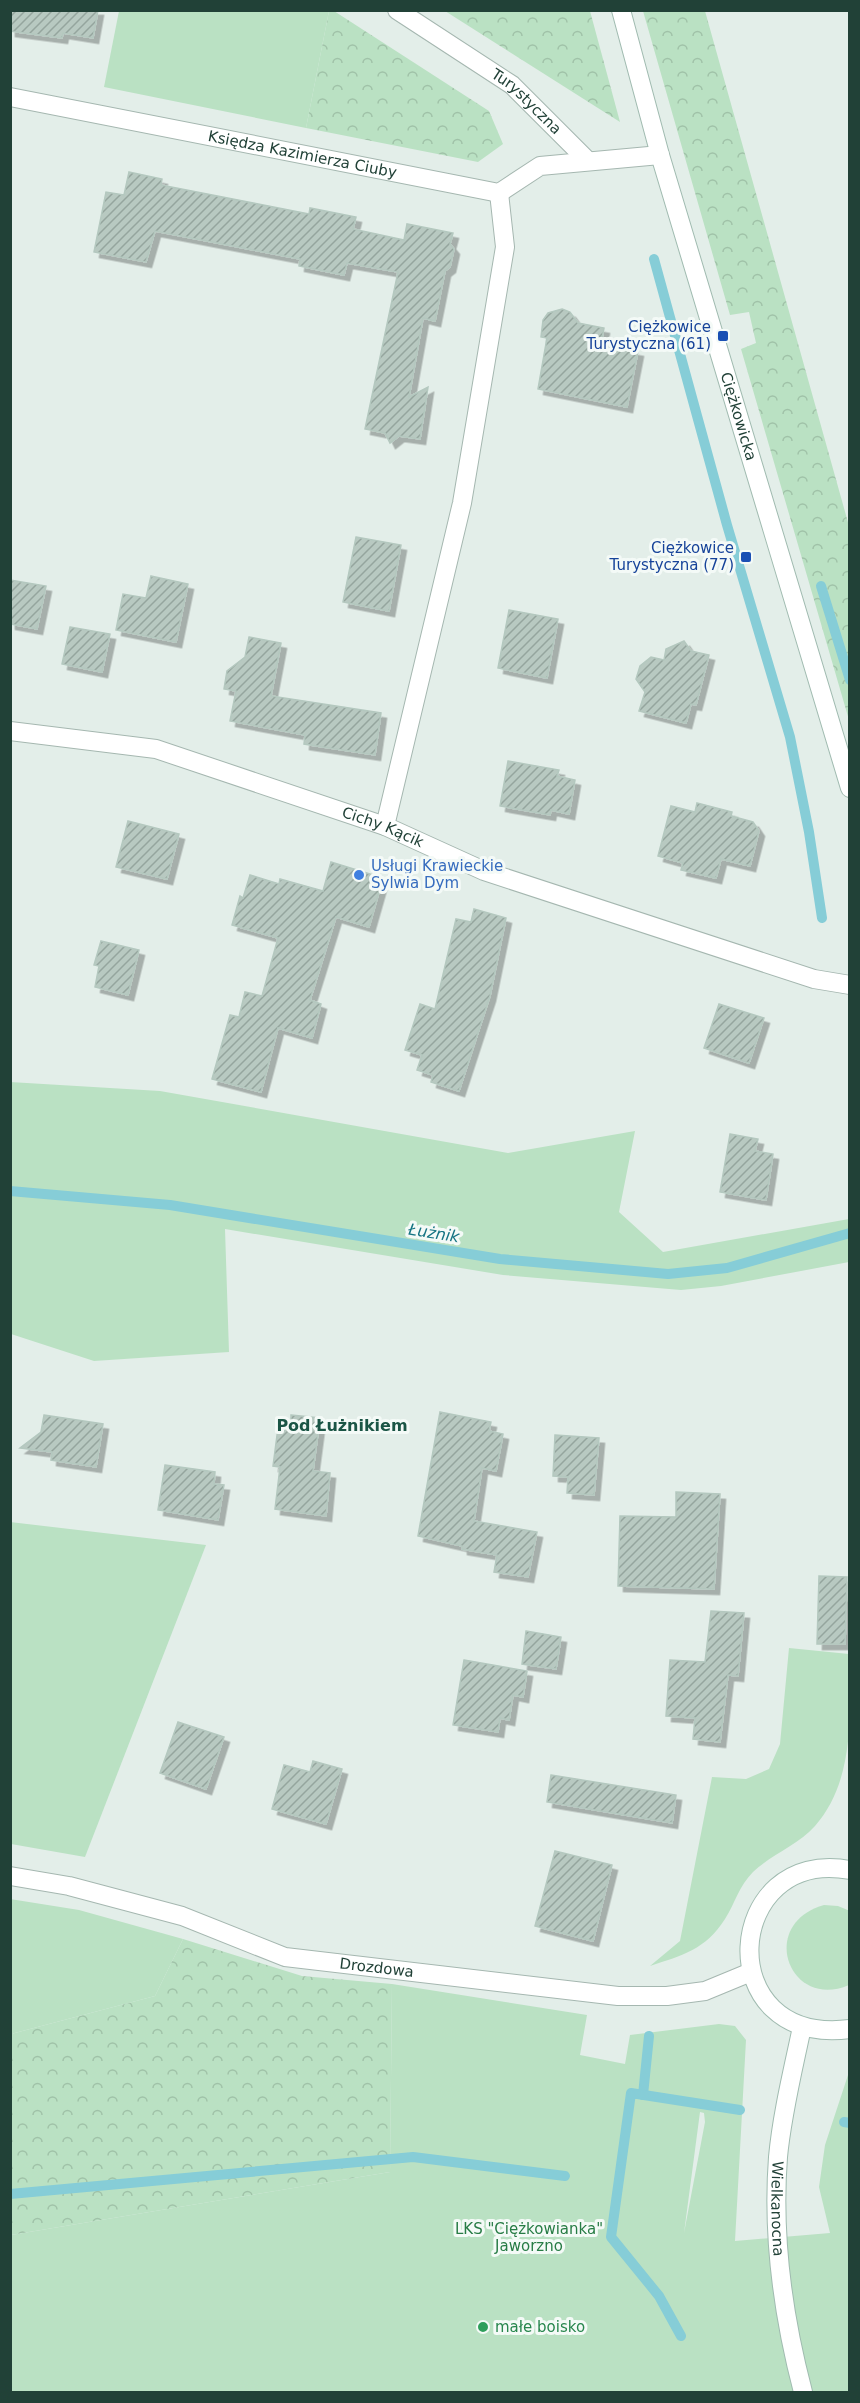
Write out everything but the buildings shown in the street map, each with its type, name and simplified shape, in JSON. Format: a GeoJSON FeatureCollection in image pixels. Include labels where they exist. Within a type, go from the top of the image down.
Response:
{"type":"FeatureCollection","features":[{"type":"Feature","properties":{"kind":"street","name":"Turystyczna"},"geometry":{"type":"LineString","coordinates":[[397,10],[512,85],[588,161]]}},
{"type":"Feature","properties":{"kind":"street","name":"Ciężkowicka"},"geometry":{"type":"LineString","coordinates":[[621,10],[660,155],[849,788]]}},
{"type":"Feature","properties":{"kind":"street","name":"Księdza Kazimierza Ciuby"},"geometry":{"type":"LineString","coordinates":[[10,97],[499,194]]}},
{"type":"Feature","properties":{"kind":"street"},"geometry":{"type":"LineString","coordinates":[[385,826],[462,503],[505,247],[499,194],[540,166],[660,155]]}},
{"type":"Feature","properties":{"kind":"street","name":"Cichy Kącik"},"geometry":{"type":"LineString","coordinates":[[10,731],[156,749],[385,826],[484,871],[814,979],[849,986]]}},
{"type":"Feature","properties":{"kind":"street"},"geometry":{"type":"LineString","coordinates":[[849,1870],[820,1868],[798,1875],[777,1887],[762,1905],[752,1926],[748,1949],[751,1972],[762,1996],[780,2015],[802,2027],[826,2032],[849,2030]]}},
{"type":"Feature","properties":{"kind":"street","name":"Drozdowa"},"geometry":{"type":"LineString","coordinates":[[10,1876],[69,1886],[182,1916],[285,1957],[618,1996],[668,1996],[705,1990],[751,1972]]}},
{"type":"Feature","properties":{"kind":"street","name":"Wielkanocna"},"geometry":{"type":"LineString","coordinates":[[802,2027],[792,2069],[778,2157],[777,2218],[781,2280],[792,2352],[803,2392]]}},
{"type":"Feature","properties":{"kind":"green space"},"geometry":{"type":"Polygon","coordinates":[[[119,11],[329,11],[306,128],[104,87],[119,11]]]}},
{"type":"Feature","properties":{"kind":"green space"},"geometry":{"type":"Polygon","coordinates":[[[329,11],[334,11],[489,111],[503,144],[478,162],[306,128],[329,11]]]}},
{"type":"Feature","properties":{"kind":"green space"},"geometry":{"type":"Polygon","coordinates":[[[445,11],[590,11],[620,122],[445,11]]]}},
{"type":"Feature","properties":{"kind":"green space"},"geometry":{"type":"Polygon","coordinates":[[[643,11],[705,11],[849,526],[849,720],[741,349],[756,343],[749,312],[730,315],[643,11]]]}},
{"type":"Feature","properties":{"kind":"green space"},"geometry":{"type":"Polygon","coordinates":[[[10,1082],[160,1091],[508,1153],[635,1131],[619,1212],[663,1252],[849,1219],[849,1262],[721,1286],[681,1290],[503,1275],[225,1229],[229,1352],[94,1361],[11,1334],[10,1082]]]}},
{"type":"Feature","properties":{"kind":"green space"},"geometry":{"type":"Polygon","coordinates":[[[10,1522],[206,1545],[85,1857],[11,1844],[10,1522]]]}},
{"type":"Feature","properties":{"kind":"green space"},"geometry":{"type":"Polygon","coordinates":[[[789,1648],[849,1654],[848,1744],[838,1787],[828,1807],[808,1833],[748,1877],[725,1919],[709,1938],[692,1950],[650,1966],[680,1941],[712,1777],[746,1779],[769,1769],[780,1744],[789,1648]]]}},
{"type":"Feature","properties":{"kind":"green space"},"geometry":{"type":"Polygon","coordinates":[[[10,1899],[79,1910],[183,1939],[155,1996],[11,2034],[10,1899]]]}},
{"type":"Feature","properties":{"kind":"green space"},"geometry":{"type":"Polygon","coordinates":[[[824,1905],[838,1906],[850,1911],[849,1985],[828,1990],[810,1986],[797,1976],[789,1962],[787,1946],[791,1929],[803,1915],[824,1905]]]}},
{"type":"Feature","properties":{"kind":"green space"},"geometry":{"type":"Polygon","coordinates":[[[183,1939],[302,1976],[392,1984],[390,2172],[11,2235],[11,2034],[155,1996],[183,1939]]]}},
{"type":"Feature","properties":{"kind":"green space","name":"LKS \"Ciężkowianka\" Jaworzno"},"geometry":{"type":"Polygon","coordinates":[[[392,1984],[587,2015],[580,2055],[625,2064],[630,2035],[719,2024],[735,2026],[746,2040],[735,2241],[830,2233],[819,2187],[825,2145],[849,2072],[849,2392],[11,2392],[11,2235],[390,2172],[392,1984]],[[700,2112],[684,2233],[705,2122],[704,2113],[700,2112]]]}},
{"type":"Feature","properties":{"kind":"waterway"},"geometry":{"type":"LineString","coordinates":[[654,259],[727,525],[790,737],[809,832],[822,918]]}},
{"type":"Feature","properties":{"kind":"waterway"},"geometry":{"type":"LineString","coordinates":[[821,586],[850,680]]}},
{"type":"Feature","properties":{"kind":"waterway","name":"Łużnik"},"geometry":{"type":"LineString","coordinates":[[10,1191],[170,1205],[500,1259],[668,1274],[727,1268],[850,1233]]}},
{"type":"Feature","properties":{"kind":"waterway"},"geometry":{"type":"LineString","coordinates":[[643,2095],[649,2036]]}},
{"type":"Feature","properties":{"kind":"waterway"},"geometry":{"type":"LineString","coordinates":[[681,2336],[659,2296],[611,2237],[631,2093],[740,2110]]}},
{"type":"Feature","properties":{"kind":"waterway"},"geometry":{"type":"LineString","coordinates":[[844,2122],[850,2123]]}},
{"type":"Feature","properties":{"kind":"waterway"},"geometry":{"type":"LineString","coordinates":[[10,2194],[413,2157],[565,2176]]}},
{"type":"Feature","properties":{"kind":"place","name":"Ciężkowice Turystyczna (61)"},"geometry":{"type":"Point","coordinates":[723,336]}},
{"type":"Feature","properties":{"kind":"place","name":"Ciężkowice Turystyczna (77)"},"geometry":{"type":"Point","coordinates":[746,557]}},
{"type":"Feature","properties":{"kind":"place","name":"Usługi Krawieckie Sylwia Dym"},"geometry":{"type":"Point","coordinates":[359,875]}},
{"type":"Feature","properties":{"kind":"place","name":"małe boisko"},"geometry":{"type":"Point","coordinates":[483,2327]}},
{"type":"Feature","properties":{"kind":"district","name":"Pod Łużnikiem"},"geometry":{"type":"Point","coordinates":[342,1425]}}]}
